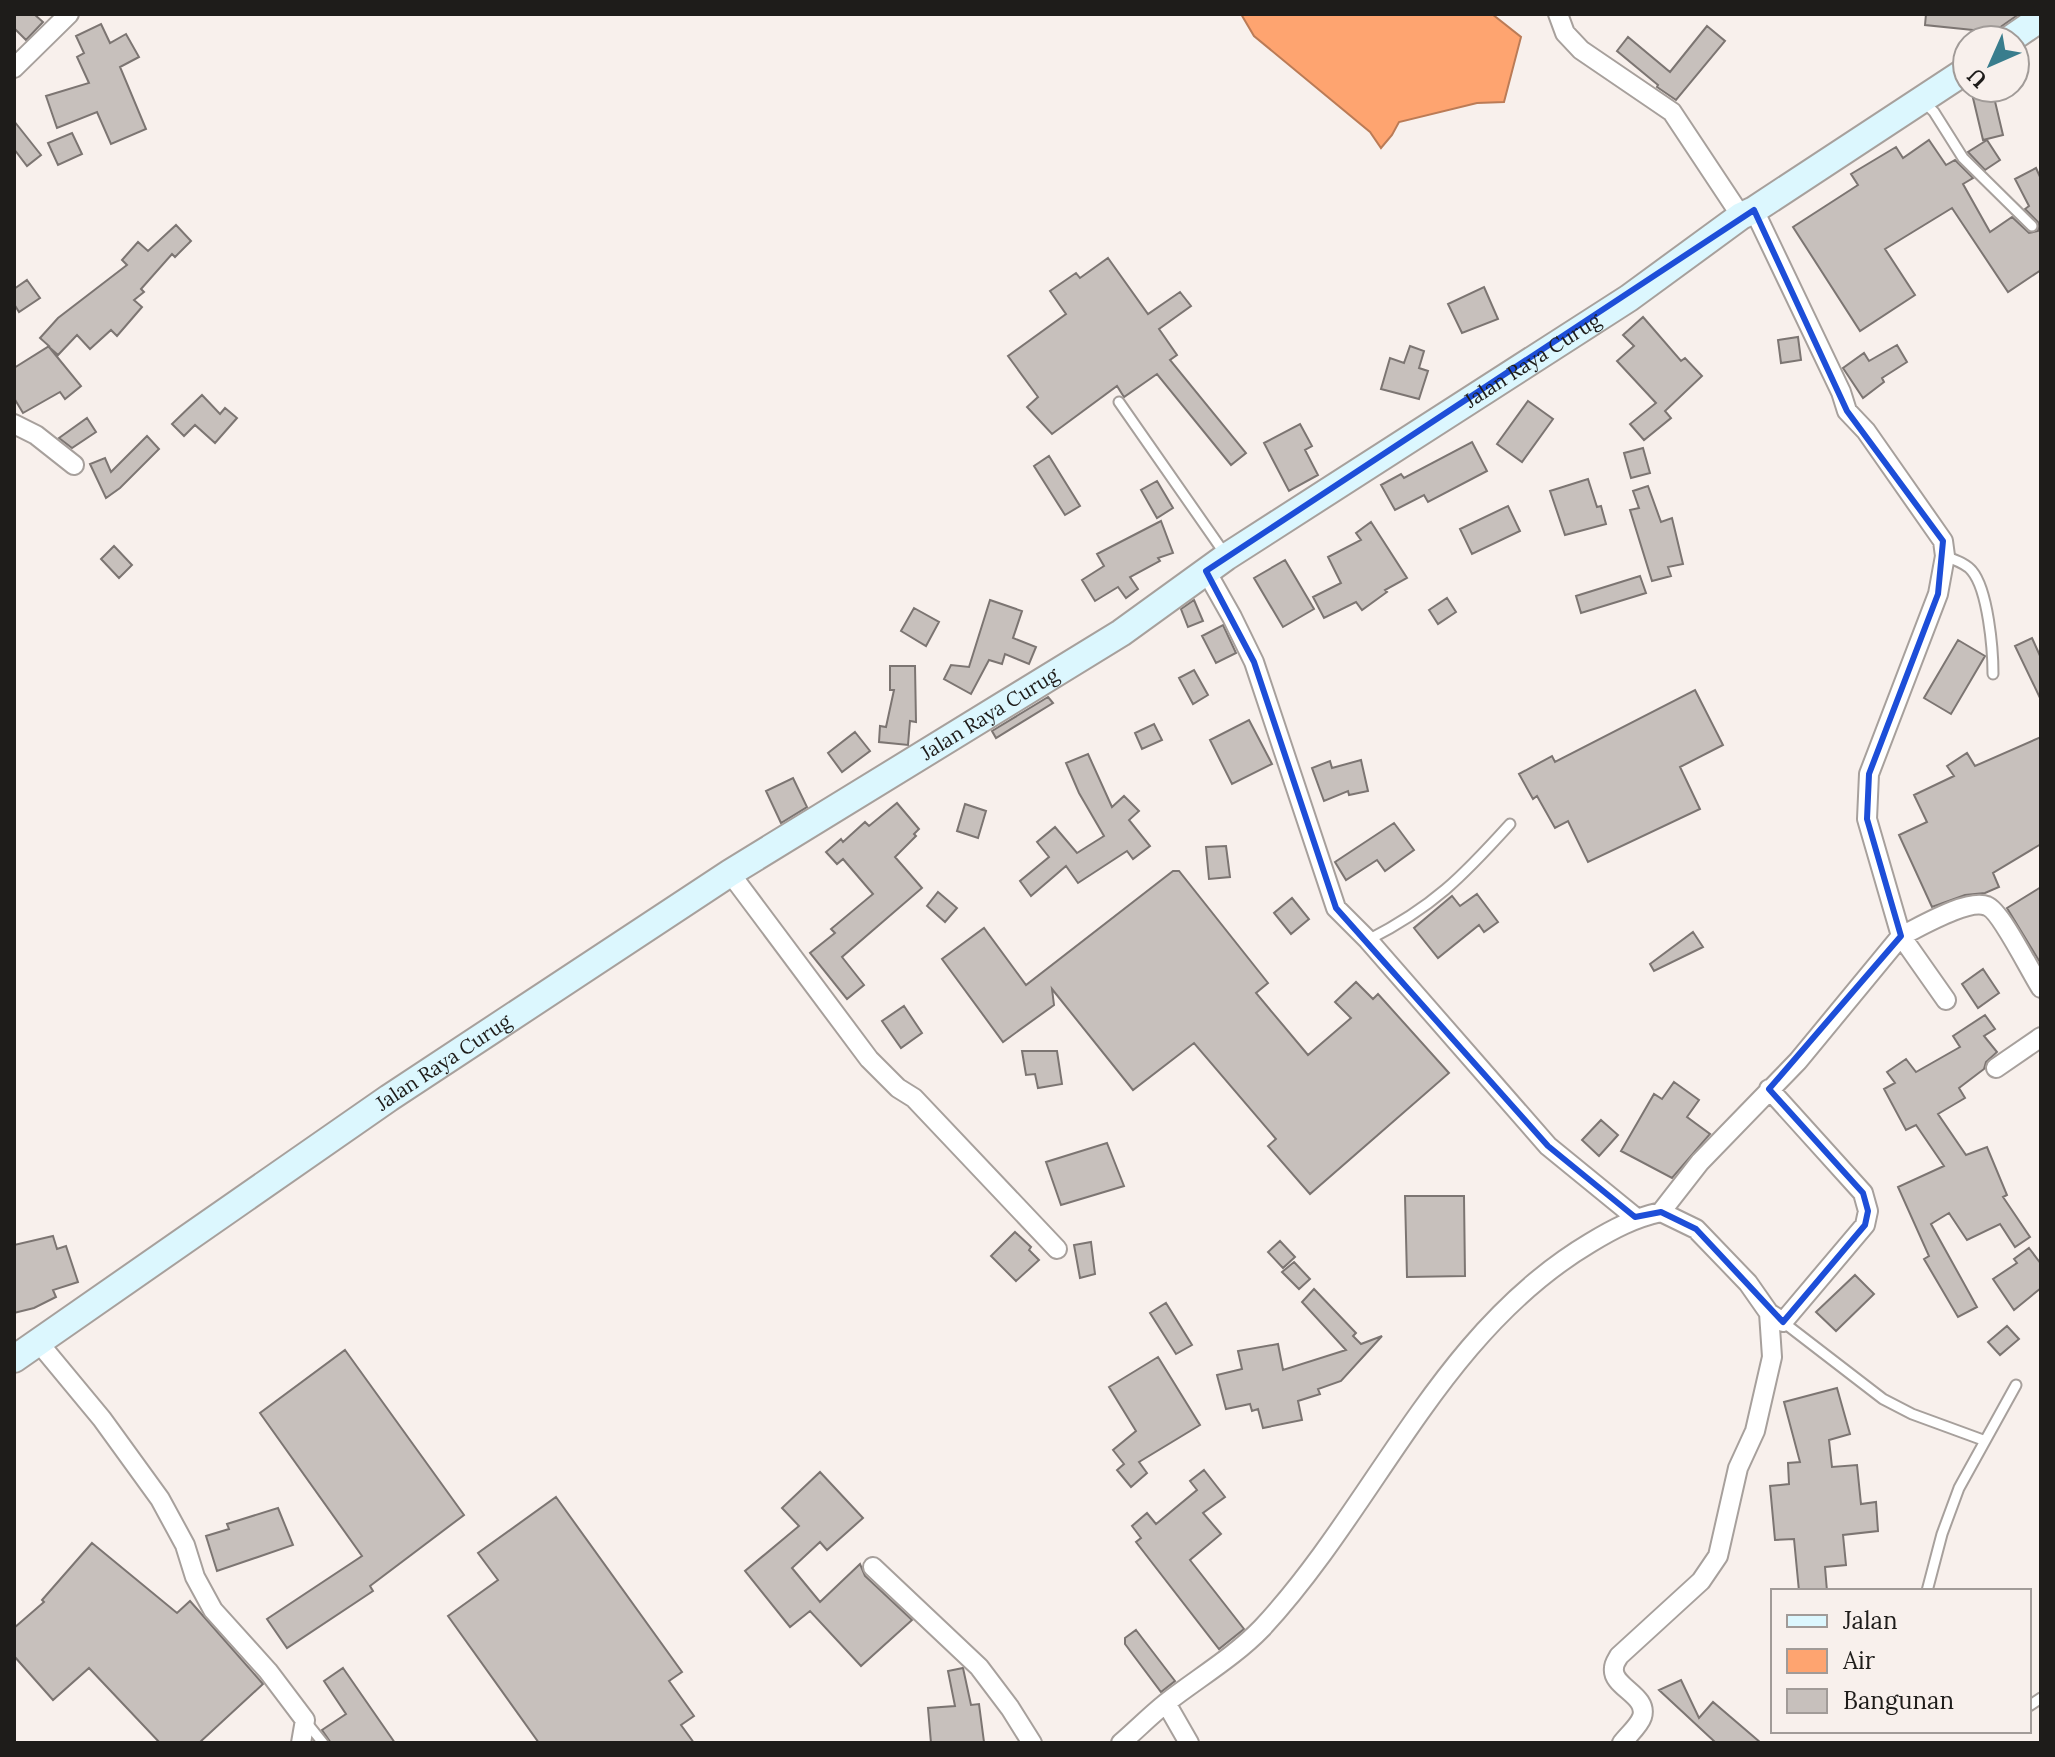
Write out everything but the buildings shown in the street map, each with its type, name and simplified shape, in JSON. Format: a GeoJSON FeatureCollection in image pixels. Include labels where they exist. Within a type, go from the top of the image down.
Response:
{"type":"FeatureCollection","features":[{"type":"Feature","properties":{"kind":"street"},"geometry":{"type":"LineString","coordinates":[[14,68],[69,14]]}},
{"type":"Feature","properties":{"kind":"street"},"geometry":{"type":"LineString","coordinates":[[1558,14],[1565,33],[1581,50],[1672,112],[1748,213],[1841,392],[1847,411],[1866,431],[1943,541],[1945,556],[1938,594],[1869,774],[1867,819],[1901,936],[1946,1000]]}},
{"type":"Feature","properties":{"kind":"street","name":"Jalan Raya Curug"},"geometry":{"type":"LineString","coordinates":[[14,1359],[389,1098],[730,873],[1121,633],[1216,564],[1629,298],[1748,213],[1951,81]]}},
{"type":"Feature","properties":{"kind":"street"},"geometry":{"type":"LineString","coordinates":[[14,424],[36,435],[74,465]]}},
{"type":"Feature","properties":{"kind":"street"},"geometry":{"type":"LineString","coordinates":[[1216,564],[1232,617],[1254,662],[1336,908],[1368,940],[1548,1146],[1635,1217]]}},
{"type":"Feature","properties":{"kind":"street"},"geometry":{"type":"LineString","coordinates":[[730,873],[869,1059],[898,1088],[914,1098],[1057,1249]]}},
{"type":"Feature","properties":{"kind":"street"},"geometry":{"type":"LineString","coordinates":[[1661,1212],[1700,1162],[1798,1061],[1901,936],[1952,912],[1977,904],[1987,905],[2000,919],[2041,988]]}},
{"type":"Feature","properties":{"kind":"street"},"geometry":{"type":"LineString","coordinates":[[1996,1068],[2041,1037]]}},
{"type":"Feature","properties":{"kind":"street"},"geometry":{"type":"LineString","coordinates":[[1622,1743],[1642,1718],[1643,1708],[1615,1676],[1613,1669],[1619,1656],[1701,1581],[1718,1556],[1738,1468],[1755,1431],[1772,1357],[1776,1317],[1865,1225],[1868,1211],[1863,1193],[1769,1089]]}},
{"type":"Feature","properties":{"kind":"street"},"geometry":{"type":"LineString","coordinates":[[1121,1743],[1166,1703],[1260,1630],[1370,1488],[1426,1401],[1460,1357],[1503,1312],[1560,1261],[1635,1217],[1661,1212],[1696,1229],[1776,1317]]}},
{"type":"Feature","properties":{"kind":"street"},"geometry":{"type":"LineString","coordinates":[[39,1343],[102,1419],[160,1499],[185,1545],[195,1577],[213,1610],[268,1671],[305,1720],[301,1743]]}},
{"type":"Feature","properties":{"kind":"street"},"geometry":{"type":"LineString","coordinates":[[873,1567],[979,1667],[1032,1743]]}},
{"type":"Feature","properties":{"kind":"street"},"geometry":{"type":"LineString","coordinates":[[1166,1703],[1189,1743]]}},
{"type":"Feature","properties":{"kind":"lane"},"geometry":{"type":"LineString","coordinates":[[1923,101],[1934,112],[1963,158],[2032,226]]}},
{"type":"Feature","properties":{"kind":"lane"},"geometry":{"type":"LineString","coordinates":[[1119,402],[1216,564]]}},
{"type":"Feature","properties":{"kind":"lane"},"geometry":{"type":"LineString","coordinates":[[1945,556],[1971,569],[1975,576],[1986,609],[1992,642],[1993,674]]}},
{"type":"Feature","properties":{"kind":"lane"},"geometry":{"type":"LineString","coordinates":[[1368,940],[1413,916],[1447,891],[1510,824]]}},
{"type":"Feature","properties":{"kind":"lane"},"geometry":{"type":"LineString","coordinates":[[1776,1317],[1883,1399],[1912,1414],[1983,1440]]}},
{"type":"Feature","properties":{"kind":"lane"},"geometry":{"type":"LineString","coordinates":[[1928,1589],[1942,1534],[1959,1488],[2016,1385]]}},
{"type":"Feature","properties":{"kind":"lane"},"geometry":{"type":"LineString","coordinates":[[305,1720],[323,1743]]}},
{"type":"Feature","properties":{"kind":"highlighted area"},"geometry":{"type":"Polygon","coordinates":[[[1754,210],[1847,411],[1943,541],[1938,594],[1869,774],[1867,819],[1901,936],[1769,1089],[1863,1193],[1868,1211],[1865,1225],[1783,1322],[1696,1229],[1661,1212],[1635,1217],[1548,1146],[1336,908],[1254,662],[1206,571],[1754,210]]]}},
{"type":"Feature","properties":{"kind":"water"},"geometry":{"type":"Polygon","coordinates":[[[1241,14],[1492,14],[1521,37],[1504,102],[1477,103],[1399,122],[1381,148],[1370,132],[1254,36],[1241,14]]]}}]}
